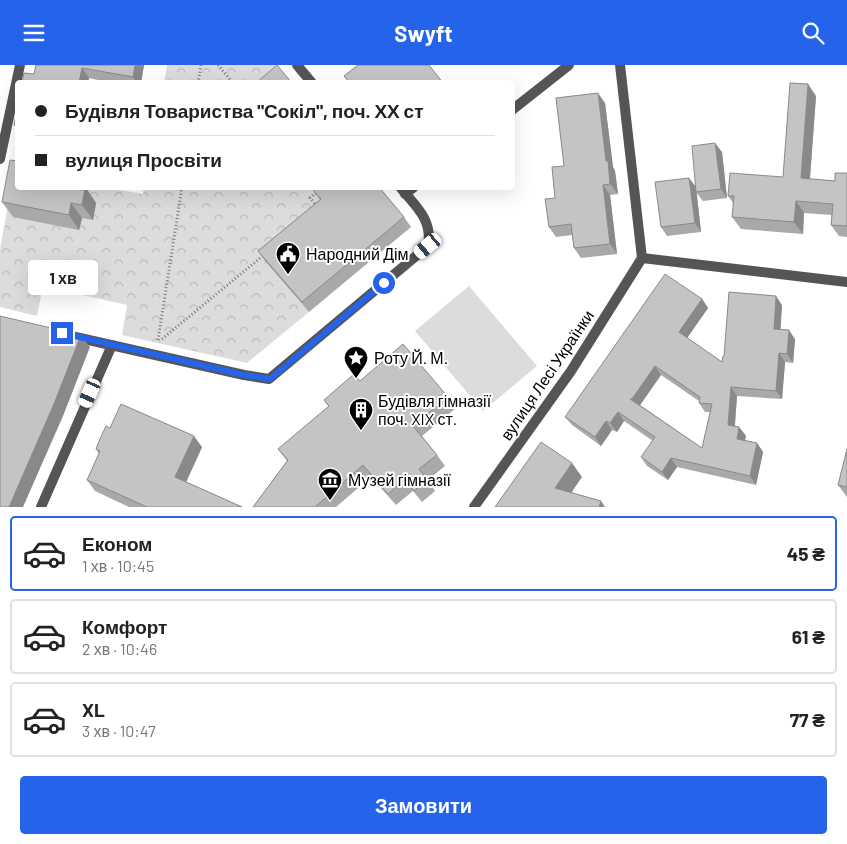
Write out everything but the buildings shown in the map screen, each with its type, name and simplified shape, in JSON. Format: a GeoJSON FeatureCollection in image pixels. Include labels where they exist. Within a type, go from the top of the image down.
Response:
{"type":"FeatureCollection","features":[{"type":"Feature","properties":{"kind":"street"},"geometry":{"type":"LineString","coordinates":[[17,80],[20,65]]}},
{"type":"Feature","properties":{"kind":"street"},"geometry":{"type":"LineString","coordinates":[[297,65],[310,80]]}},
{"type":"Feature","properties":{"kind":"street"},"geometry":{"type":"LineString","coordinates":[[515,108],[569,65]]}},
{"type":"Feature","properties":{"kind":"street"},"geometry":{"type":"LineString","coordinates":[[620,65],[642,258],[847,282]]}},
{"type":"Feature","properties":{"kind":"street"},"geometry":{"type":"LineString","coordinates":[[0,159],[15,88]]}},
{"type":"Feature","properties":{"kind":"street"},"geometry":{"type":"LineString","coordinates":[[64,334],[244,375],[270,379],[428,246],[429,232],[427,222],[403,191]]}},
{"type":"Feature","properties":{"kind":"street","name":"вулиця Лесі Українки"},"geometry":{"type":"LineString","coordinates":[[474,507],[571,371],[642,258]]}},
{"type":"Feature","properties":{"kind":"street"},"geometry":{"type":"LineString","coordinates":[[41,507],[112,345]]}},
{"type":"Feature","properties":{"kind":"path"},"geometry":{"type":"LineString","coordinates":[[198,80],[201,65]]}},
{"type":"Feature","properties":{"kind":"path"},"geometry":{"type":"LineString","coordinates":[[218,65],[230,80]]}},
{"type":"Feature","properties":{"kind":"path"},"geometry":{"type":"LineString","coordinates":[[182,190],[158,343],[265,254]]}},
{"type":"Feature","properties":{"kind":"path"},"geometry":{"type":"LineString","coordinates":[[319,209],[310,198],[320,190]]}},
{"type":"Feature","properties":{"kind":"green space"},"geometry":{"type":"Polygon","coordinates":[[[167,65],[275,65],[284,75],[278,80],[164,80],[167,65]]]}},
{"type":"Feature","properties":{"kind":"green space"},"geometry":{"type":"Polygon","coordinates":[[[15,167],[15,190],[120,190],[143,194],[144,190],[334,190],[328,209],[266,261],[309,312],[247,363],[122,335],[127,305],[43,286],[37,316],[0,307],[0,249],[15,167]]]}},
{"type":"Feature","properties":{"kind":"green space"},"geometry":{"type":"Polygon","coordinates":[[[469,286],[537,366],[483,411],[415,331],[469,286]]]}},
{"type":"Feature","properties":{"kind":"place","name":"Народний Дім"},"geometry":{"type":"Point","coordinates":[288,275]}},
{"type":"Feature","properties":{"kind":"place","name":"Роту Й. М."},"geometry":{"type":"Point","coordinates":[356,379]}},
{"type":"Feature","properties":{"kind":"place","name":"Будівля гімназії поч. XIX ст."},"geometry":{"type":"Point","coordinates":[361,431]}},
{"type":"Feature","properties":{"kind":"place","name":"Музей гімназії"},"geometry":{"type":"Point","coordinates":[330,501]}},
{"type":"Feature","properties":{"kind":"route"},"geometry":{"type":"LineString","coordinates":[[62,333],[244,375],[270,379],[384,283]]}}]}
